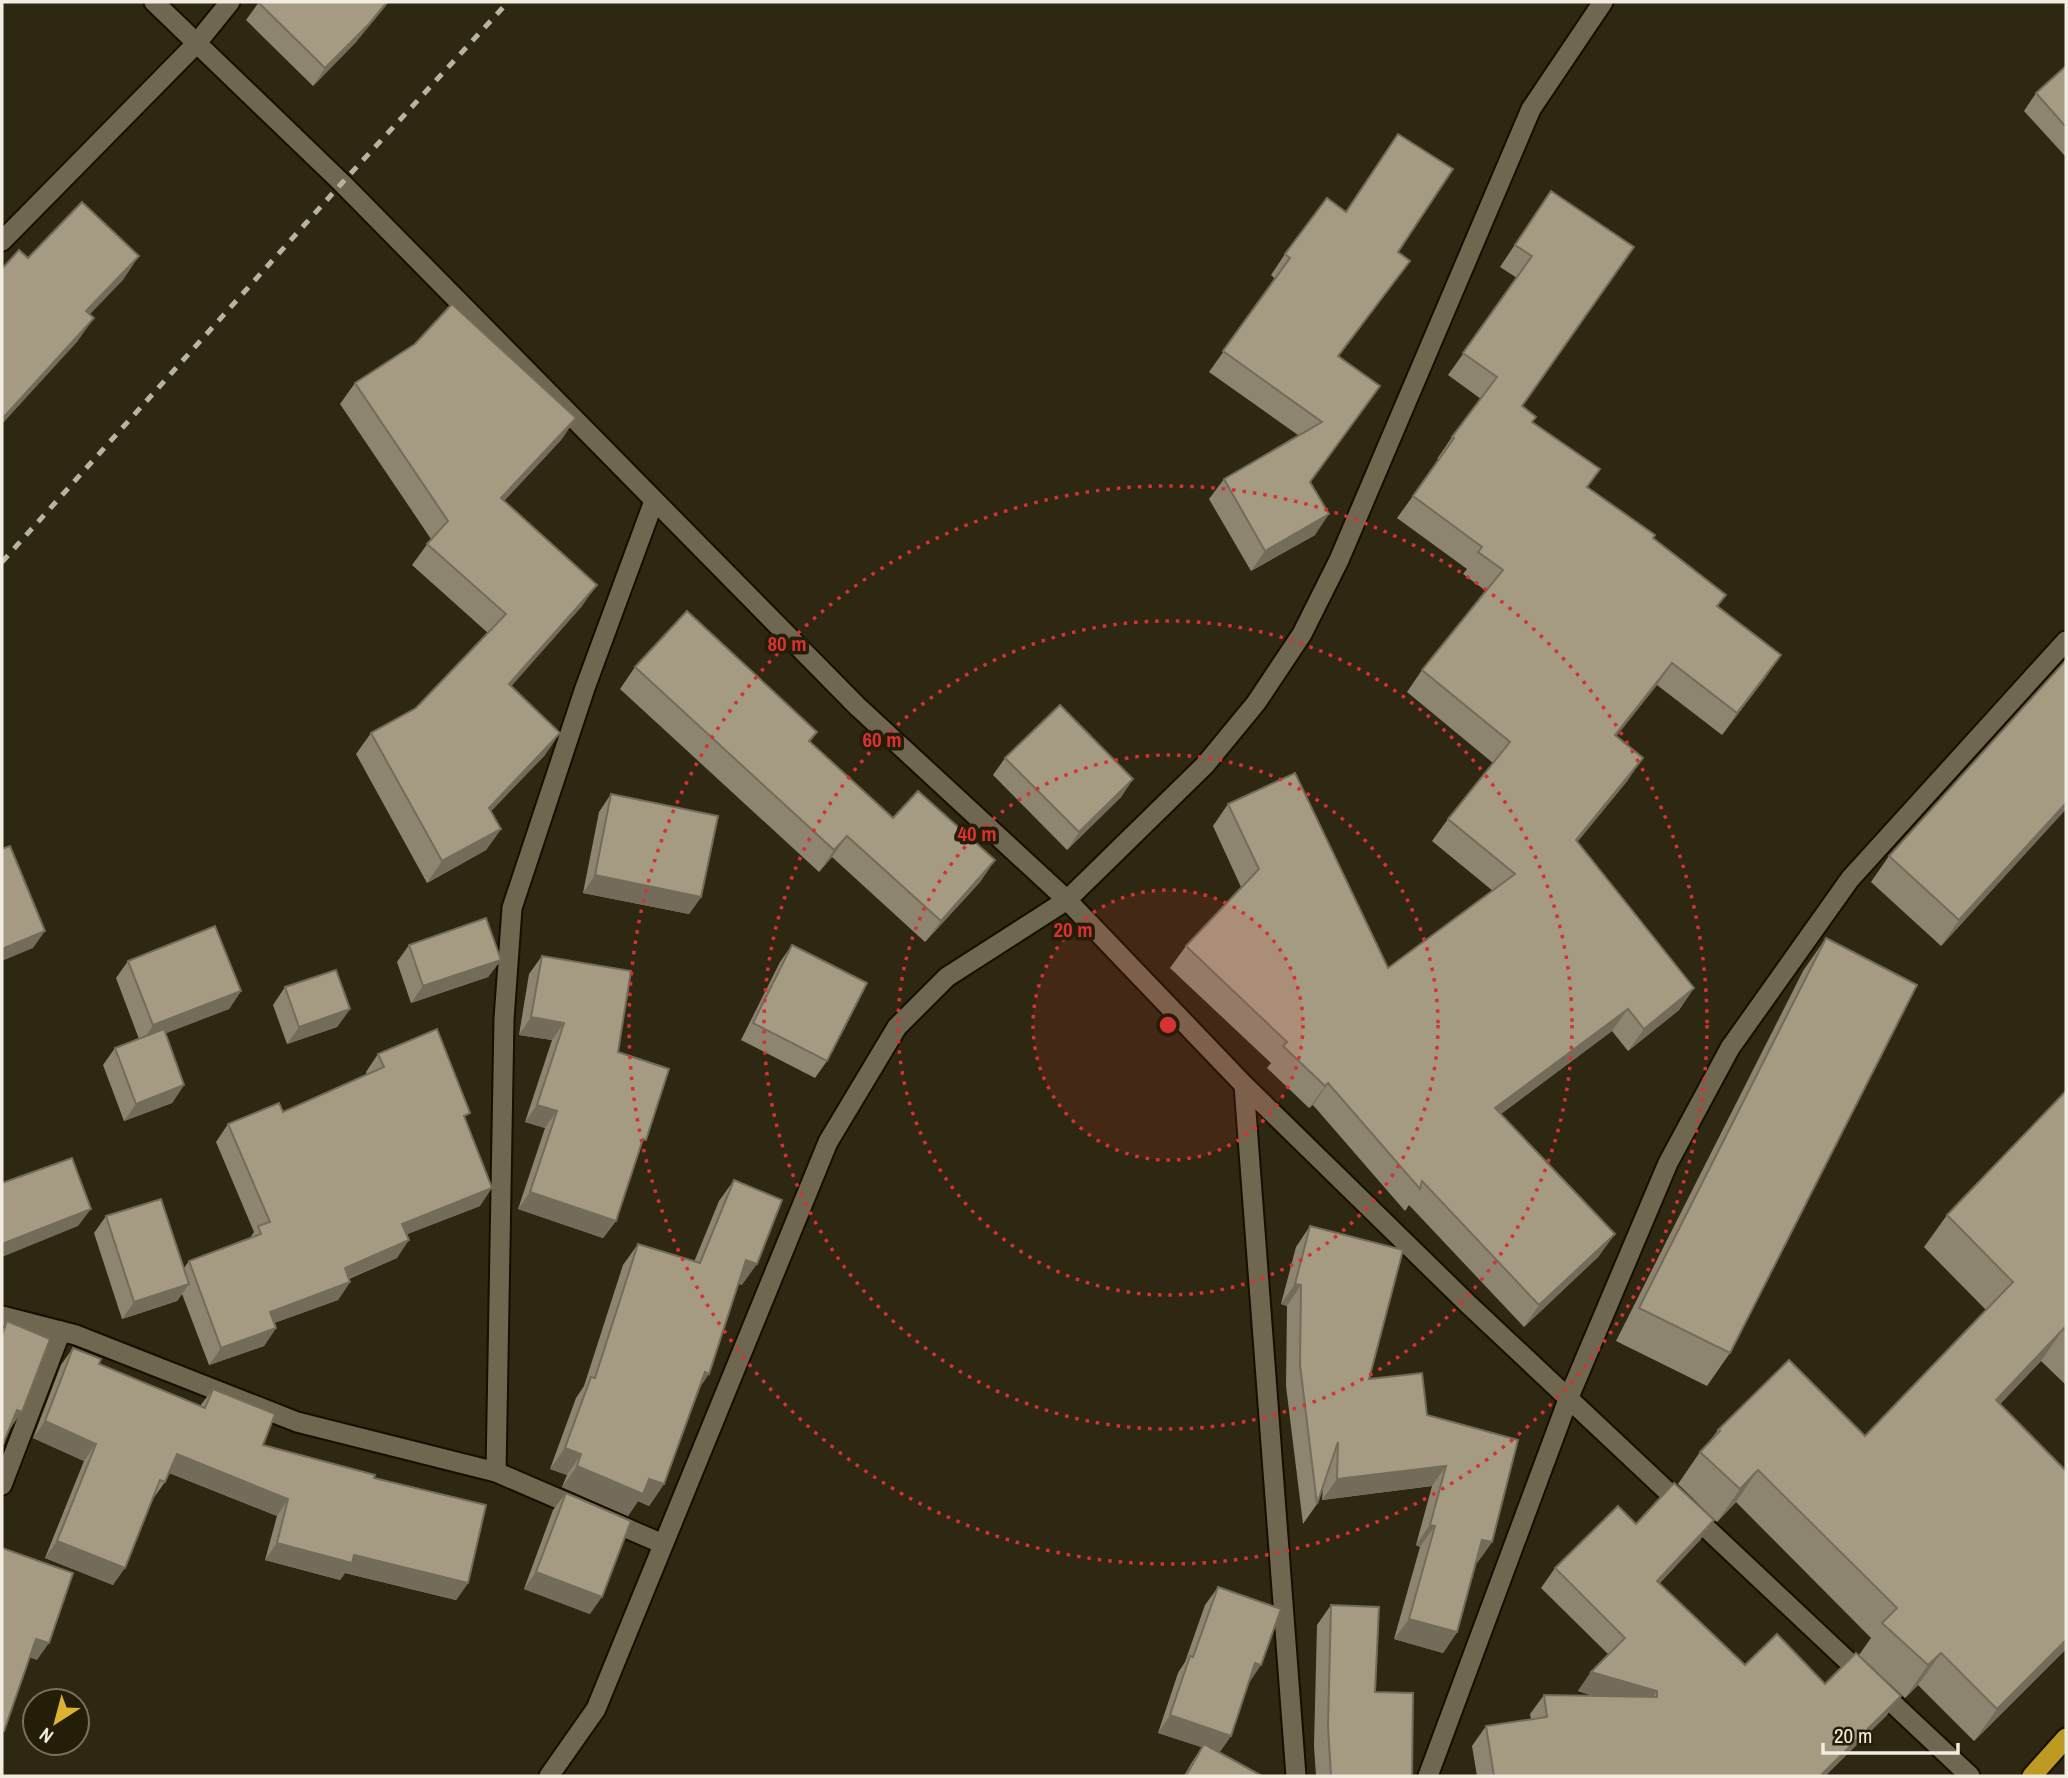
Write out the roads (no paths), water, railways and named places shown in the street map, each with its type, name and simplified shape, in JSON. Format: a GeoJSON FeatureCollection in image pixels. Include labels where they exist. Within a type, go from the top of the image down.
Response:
{"type":"FeatureCollection","features":[{"type":"Feature","properties":{"kind":"highway"},"geometry":{"type":"LineString","coordinates":[[2032,1776],[2066,1738]]}},
{"type":"Feature","properties":{"kind":"street"},"geometry":{"type":"LineString","coordinates":[[154,2],[342,183],[857,706],[1067,900],[1244,1085],[1468,1304],[1970,1776]]}},
{"type":"Feature","properties":{"kind":"street"},"geometry":{"type":"LineString","coordinates":[[2,241],[196,44],[230,2]]}},
{"type":"Feature","properties":{"kind":"street"},"geometry":{"type":"LineString","coordinates":[[549,1776],[596,1709],[828,1142],[897,1027],[947,977],[1067,900],[1205,765],[1256,703],[1303,634],[1339,560],[1531,109],[1603,2]]}},
{"type":"Feature","properties":{"kind":"street"},"geometry":{"type":"LineString","coordinates":[[496,1472],[504,1019],[512,908],[585,688],[654,501]]}},
{"type":"Feature","properties":{"kind":"street"},"geometry":{"type":"LineString","coordinates":[[1428,1776],[1569,1397],[1668,1163],[1730,1048],[1850,879],[2066,641]]}},
{"type":"Feature","properties":{"kind":"street"},"geometry":{"type":"LineString","coordinates":[[1244,1085],[1296,1776]]}},
{"type":"Feature","properties":{"kind":"street"},"geometry":{"type":"LineString","coordinates":[[2,1316],[76,1335],[297,1422],[496,1472],[663,1544]]}},
{"type":"Feature","properties":{"kind":"street"},"geometry":{"type":"LineString","coordinates":[[2,1485],[61,1331]]}},
{"type":"Feature","properties":{"kind":"railway"},"geometry":{"type":"LineString","coordinates":[[2,562],[508,2]]}}]}
